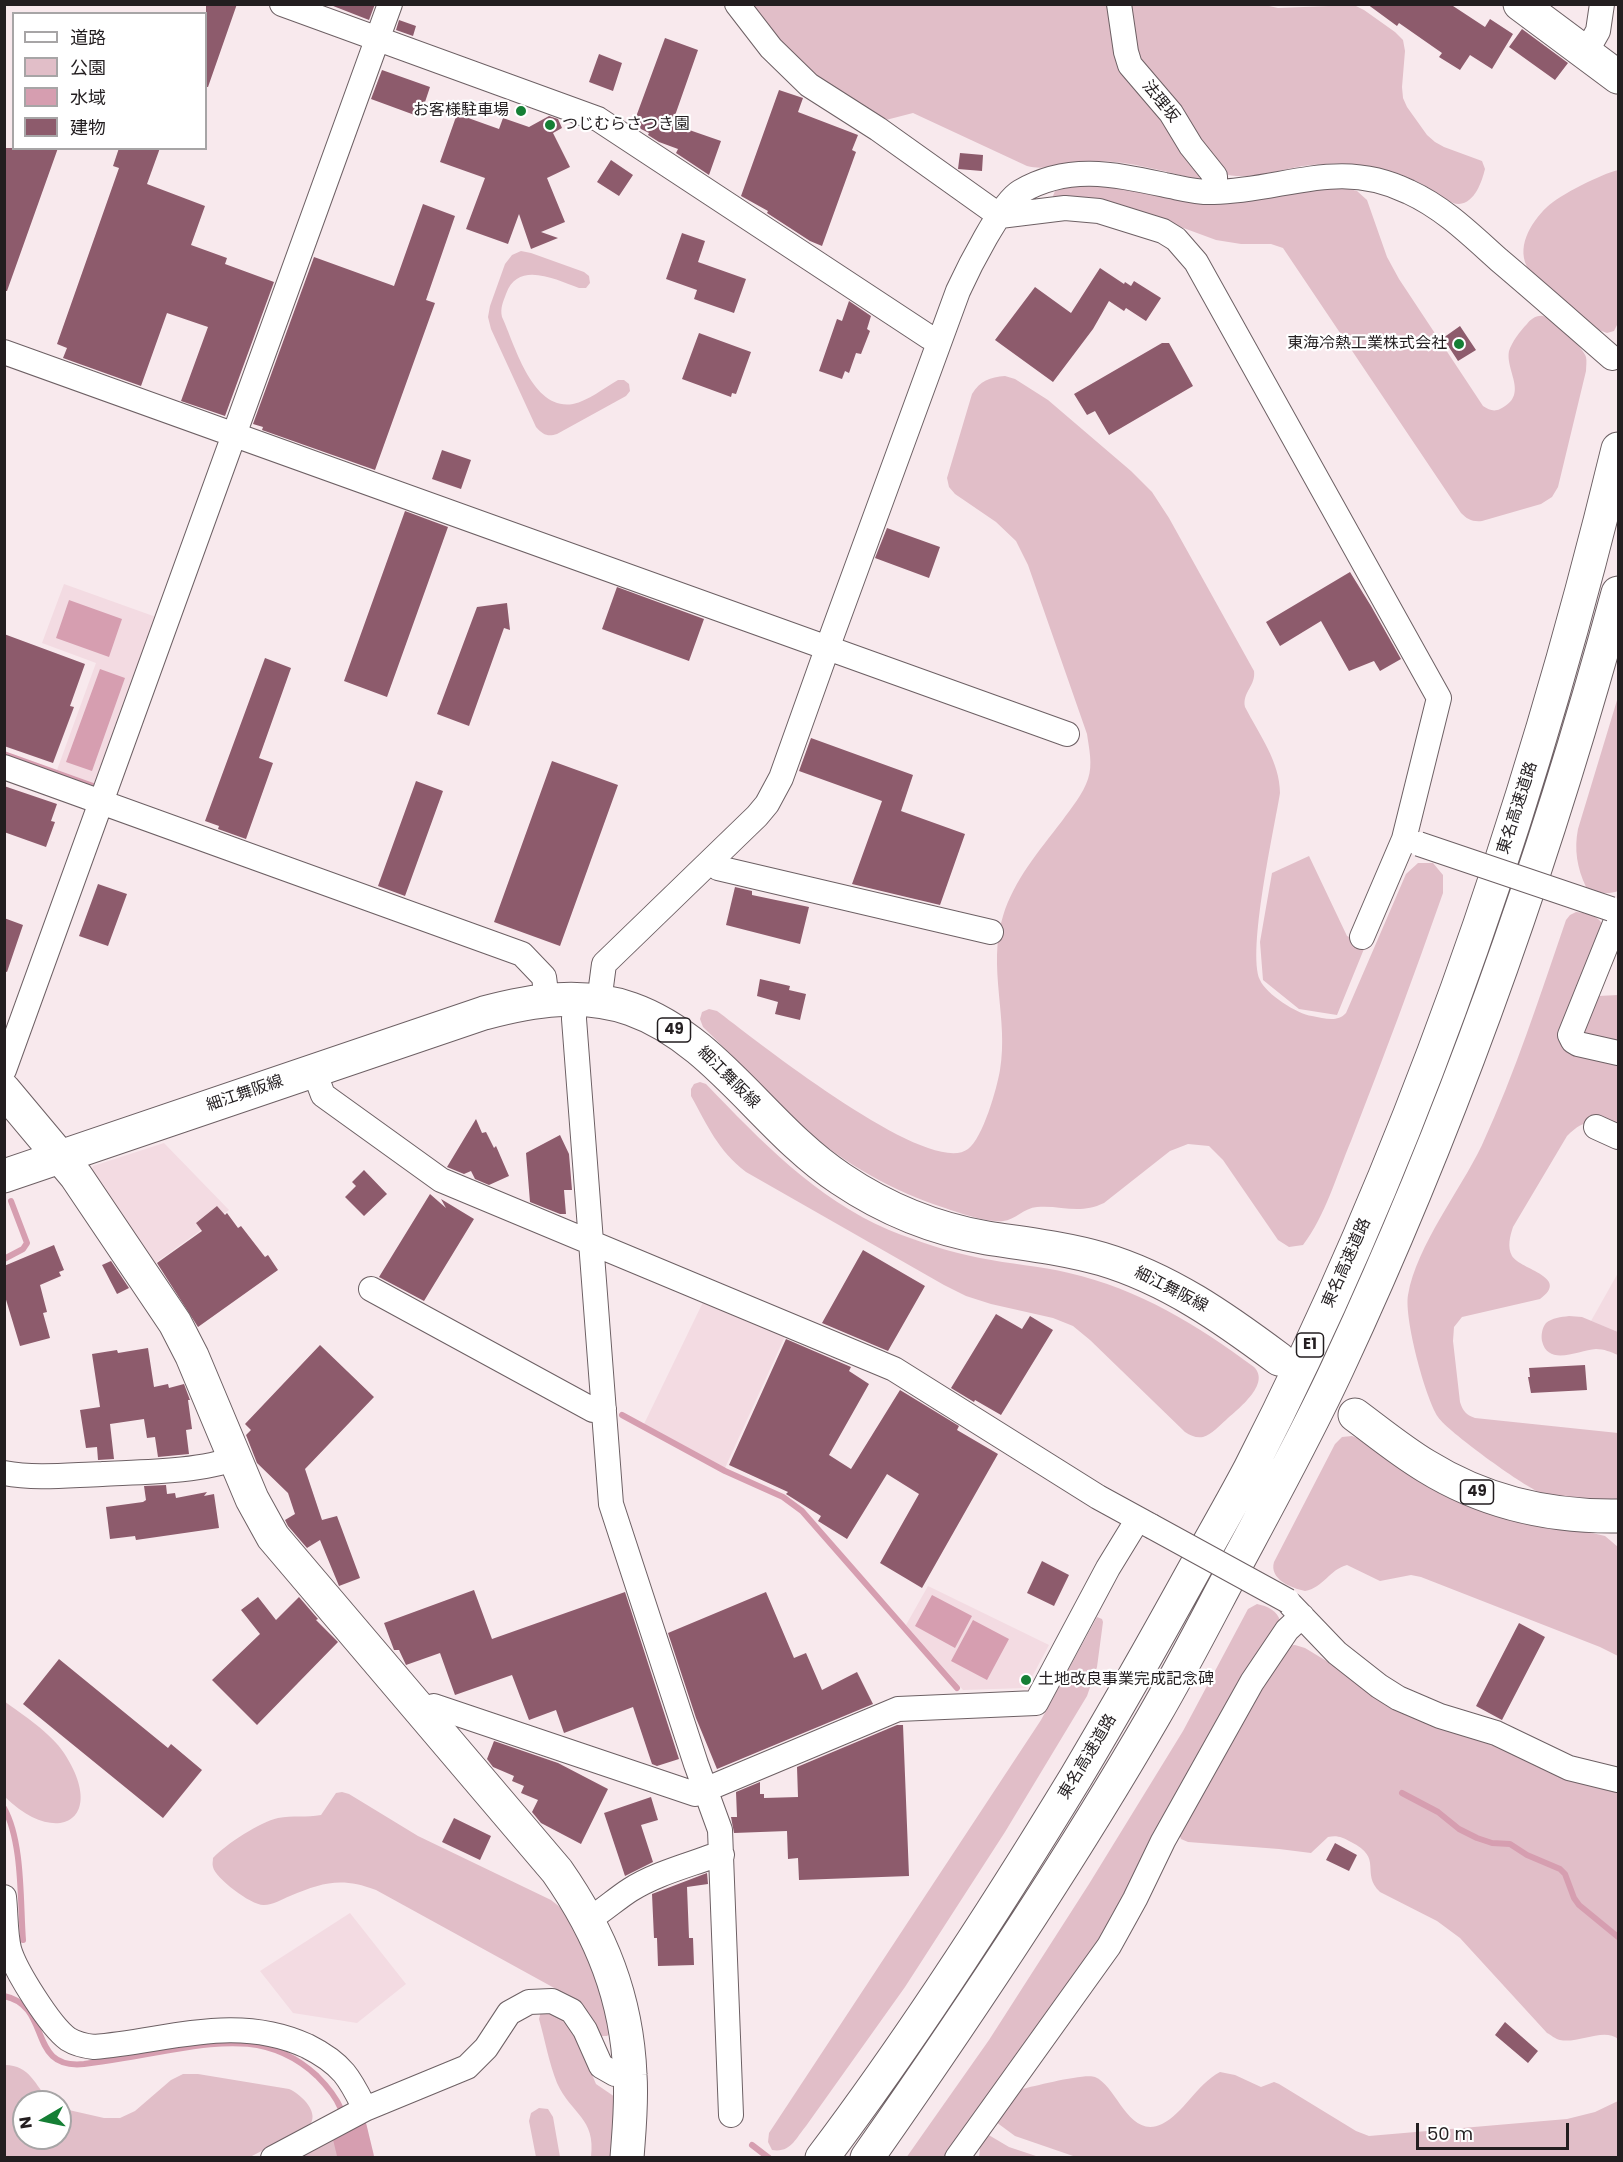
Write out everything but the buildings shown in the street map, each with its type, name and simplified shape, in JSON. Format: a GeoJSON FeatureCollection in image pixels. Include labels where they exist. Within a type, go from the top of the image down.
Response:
{"type":"FeatureCollection","features":[{"type":"Feature","properties":{"kind":"main road"},"geometry":{"type":"LineString","coordinates":[[1520,4],[1618,77]]}},
{"type":"Feature","properties":{"kind":"main road","name":"東名高速道路"},"geometry":{"type":"LineString","coordinates":[[822,2157],[931,2005],[1062,1799],[1122,1699],[1249,1472],[1305,1356],[1374,1202],[1434,1051],[1504,851],[1555,691],[1618,449]]}},
{"type":"Feature","properties":{"kind":"main road","name":"東名高速道路"},"geometry":{"type":"LineString","coordinates":[[867,2157],[962,2022],[1062,1867],[1155,1715],[1279,1486],[1337,1369],[1405,1214],[1485,1014],[1538,863],[1589,700],[1618,593]]}},
{"type":"Feature","properties":{"kind":"main road","name":"細江舞阪線"},"geometry":{"type":"LineString","coordinates":[[4,1176],[484,1013],[574,1000],[630,1009],[654,1018],[683,1036],[716,1064],[791,1141],[824,1167],[868,1195],[925,1221],[955,1230],[1075,1252],[1132,1270],[1178,1290],[1212,1310],[1279,1359]]}},
{"type":"Feature","properties":{"kind":"main road"},"geometry":{"type":"LineString","coordinates":[[4,1090],[76,1176],[175,1323],[192,1356],[252,1499],[273,1537],[557,1871],[588,1920],[615,1983],[628,2045],[630,2073],[627,2157]]}},
{"type":"Feature","properties":{"kind":"main road","name":"49"},"geometry":{"type":"LineString","coordinates":[[1355,1415],[1426,1466],[1475,1491],[1528,1508],[1556,1513],[1618,1516]]}},
{"type":"Feature","properties":{"kind":"street"},"geometry":{"type":"LineString","coordinates":[[282,4],[598,119],[920,331],[939,340]]}},
{"type":"Feature","properties":{"kind":"street"},"geometry":{"type":"LineString","coordinates":[[4,1070],[390,4]]}},
{"type":"Feature","properties":{"kind":"street"},"geometry":{"type":"LineString","coordinates":[[737,4],[771,48],[809,85],[878,129],[1000,216],[1065,208],[1099,212],[1163,231],[1176,239],[1196,262],[1439,698],[1412,841],[1362,937]]}},
{"type":"Feature","properties":{"kind":"street","name":"法理坂"},"geometry":{"type":"LineString","coordinates":[[1119,4],[1130,65],[1171,113],[1191,146],[1215,176],[1215,192]]}},
{"type":"Feature","properties":{"kind":"street"},"geometry":{"type":"LineString","coordinates":[[1586,52],[1599,32],[1602,4]]}},
{"type":"Feature","properties":{"kind":"street"},"geometry":{"type":"LineString","coordinates":[[731,2115],[720,1830],[611,1504],[574,1000],[604,964],[758,816],[775,792],[939,340],[962,283],[1008,202],[1021,191],[1059,177],[1078,173],[1116,175],[1194,191],[1215,192],[1326,176],[1367,178],[1407,190],[1443,211],[1612,358]]}},
{"type":"Feature","properties":{"kind":"street"},"geometry":{"type":"LineString","coordinates":[[4,352],[1067,734]]}},
{"type":"Feature","properties":{"kind":"street"},"geometry":{"type":"LineString","coordinates":[[4,767],[522,954],[544,977],[574,1000]]}},
{"type":"Feature","properties":{"kind":"street"},"geometry":{"type":"LineString","coordinates":[[1412,841],[1616,912],[1570,1035],[1578,1044],[1618,1053]]}},
{"type":"Feature","properties":{"kind":"street"},"geometry":{"type":"LineString","coordinates":[[711,861],[718,868],[991,932]]}},
{"type":"Feature","properties":{"kind":"street"},"geometry":{"type":"LineString","coordinates":[[314,1071],[323,1095],[441,1180],[894,1369],[1098,1497],[1295,1609],[1337,1653],[1398,1698],[1440,1716],[1496,1733],[1569,1768],[1618,1780]]}},
{"type":"Feature","properties":{"kind":"street"},"geometry":{"type":"LineString","coordinates":[[1596,1127],[1618,1137]]}},
{"type":"Feature","properties":{"kind":"street"},"geometry":{"type":"LineString","coordinates":[[371,1289],[593,1410],[604,1409]]}},
{"type":"Feature","properties":{"kind":"street"},"geometry":{"type":"LineString","coordinates":[[4,1473],[44,1476],[138,1472],[219,1464],[235,1458]]}},
{"type":"Feature","properties":{"kind":"street"},"geometry":{"type":"LineString","coordinates":[[424,1715],[434,1706],[695,1794],[898,1709],[1036,1703],[1108,1568],[1144,1522]]}},
{"type":"Feature","properties":{"kind":"street"},"geometry":{"type":"LineString","coordinates":[[961,2156],[1109,1946],[1136,1899],[1163,1841],[1252,1682],[1287,1630],[1295,1609]]}},
{"type":"Feature","properties":{"kind":"street"},"geometry":{"type":"LineString","coordinates":[[588,1920],[630,1890],[650,1880],[713,1856],[722,1855]]}},
{"type":"Feature","properties":{"kind":"street"},"geometry":{"type":"LineString","coordinates":[[4,1897],[13,1978],[59,2032],[70,2040],[94,2048],[207,2030],[262,2032],[297,2042],[330,2059],[344,2072],[365,2109]]}},
{"type":"Feature","properties":{"kind":"street"},"geometry":{"type":"LineString","coordinates":[[273,2157],[365,2109],[467,2067],[486,2048],[509,2013],[518,2006],[540,2000],[563,2005],[580,2020],[601,2066],[615,2073],[630,2073]]}},
{"type":"Feature","properties":{"kind":"shaded area"},"geometry":{"type":"Polygon","coordinates":[[[64,584],[156,617],[96,784],[57,770],[96,663],[42,643],[64,584]]]}},
{"type":"Feature","properties":{"kind":"shaded area"},"geometry":{"type":"Polygon","coordinates":[[[164,1143],[229,1210],[151,1266],[90,1175],[93,1166],[164,1143]]]}},
{"type":"Feature","properties":{"kind":"shaded area"},"geometry":{"type":"Polygon","coordinates":[[[1618,1273],[1618,1332],[1591,1321],[1618,1273]]]}},
{"type":"Feature","properties":{"kind":"shaded area"},"geometry":{"type":"Polygon","coordinates":[[[705,1298],[787,1332],[725,1468],[644,1424],[705,1298]]]}},
{"type":"Feature","properties":{"kind":"shaded area"},"geometry":{"type":"Polygon","coordinates":[[[928,1586],[1049,1645],[1026,1688],[963,1690],[906,1625],[928,1586]]]}},
{"type":"Feature","properties":{"kind":"shaded area"},"geometry":{"type":"Polygon","coordinates":[[[350,1913],[406,1984],[357,2023],[293,2013],[260,1971],[350,1913]]]}},
{"type":"Feature","properties":{"kind":"green space"},"geometry":{"type":"Polygon","coordinates":[[[1260,4],[1278,8],[1354,5],[1395,32],[1403,40],[1405,51],[1402,87],[1407,107],[1427,135],[1435,142],[1482,161],[1485,169],[1480,185],[1473,196],[1465,203],[1456,204],[1404,176],[1354,164],[1303,166],[1251,176],[1222,173],[1138,66],[1125,5],[1260,4]]]}},
{"type":"Feature","properties":{"kind":"green space"},"geometry":{"type":"Polygon","coordinates":[[[747,5],[1112,5],[1120,53],[1203,175],[1198,179],[1109,161],[1087,161],[1043,168],[1027,166],[913,113],[882,121],[814,79],[747,5]]]}},
{"type":"Feature","properties":{"kind":"green space"},"geometry":{"type":"Polygon","coordinates":[[[1618,170],[1618,323],[1614,331],[1607,333],[1599,330],[1529,270],[1525,262],[1524,245],[1530,228],[1553,202],[1581,186],[1618,170]]]}},
{"type":"Feature","properties":{"kind":"green space"},"geometry":{"type":"Polygon","coordinates":[[[1079,185],[1114,187],[1204,204],[1226,203],[1326,188],[1346,188],[1357,191],[1367,200],[1387,257],[1399,279],[1483,406],[1498,410],[1514,397],[1509,351],[1519,333],[1534,318],[1543,316],[1553,322],[1584,353],[1586,371],[1558,487],[1552,497],[1541,504],[1482,521],[1468,518],[1461,513],[1283,248],[1271,244],[1241,244],[1216,240],[1151,216],[1053,196],[1055,191],[1079,185]]]}},
{"type":"Feature","properties":{"kind":"green space"},"geometry":{"type":"Polygon","coordinates":[[[521,251],[584,272],[589,276],[590,283],[586,288],[579,288],[549,277],[528,275],[512,284],[506,294],[502,317],[519,359],[536,387],[546,397],[559,403],[573,404],[590,397],[618,380],[624,380],[629,384],[630,391],[626,396],[554,435],[546,435],[536,427],[491,329],[488,317],[505,264],[512,255],[521,251]]]}},
{"type":"Feature","properties":{"kind":"green space"},"geometry":{"type":"Polygon","coordinates":[[[1005,376],[1015,379],[1048,400],[1131,471],[1152,492],[1169,518],[1254,671],[1253,681],[1245,697],[1245,707],[1273,759],[1280,793],[1259,918],[1257,965],[1263,985],[1298,1011],[1321,1018],[1339,1018],[1346,1013],[1406,874],[1418,863],[1433,863],[1443,875],[1443,893],[1387,1048],[1330,1195],[1318,1222],[1303,1245],[1289,1247],[1278,1240],[1223,1160],[1209,1146],[1188,1144],[1170,1151],[1104,1203],[1095,1207],[1078,1209],[1037,1207],[1028,1209],[1012,1219],[989,1221],[926,1201],[888,1185],[835,1153],[790,1115],[703,1027],[700,1019],[702,1012],[709,1009],[717,1011],[841,1101],[881,1126],[917,1144],[947,1153],[968,1149],[979,1135],[993,1100],[1000,1070],[1002,1032],[997,954],[1003,916],[1020,878],[1086,785],[1090,768],[1087,734],[1028,565],[1016,541],[996,522],[955,494],[949,487],[947,478],[972,394],[986,380],[1005,376]]]}},
{"type":"Feature","properties":{"kind":"green space"},"geometry":{"type":"Polygon","coordinates":[[[1618,697],[1618,891],[1606,893],[1586,887],[1578,866],[1576,844],[1578,829],[1618,697]]]}},
{"type":"Feature","properties":{"kind":"green space"},"geometry":{"type":"Polygon","coordinates":[[[1309,856],[1347,936],[1366,944],[1337,1015],[1299,1009],[1263,980],[1260,942],[1272,873],[1309,856]]]}},
{"type":"Feature","properties":{"kind":"green space"},"geometry":{"type":"Polygon","coordinates":[[[1576,912],[1589,914],[1604,927],[1564,1026],[1618,1061],[1618,1130],[1591,1122],[1580,1126],[1567,1136],[1513,1227],[1509,1245],[1510,1253],[1517,1261],[1547,1279],[1550,1285],[1548,1291],[1540,1299],[1462,1317],[1454,1327],[1453,1341],[1460,1402],[1469,1416],[1618,1433],[1618,1499],[1611,1501],[1565,1499],[1539,1492],[1486,1457],[1444,1424],[1438,1417],[1427,1393],[1412,1338],[1408,1306],[1408,1295],[1420,1257],[1482,1145],[1537,1006],[1566,920],[1576,912]]]}},
{"type":"Feature","properties":{"kind":"green space"},"geometry":{"type":"Polygon","coordinates":[[[1618,995],[1618,1045],[1583,1035],[1598,996],[1618,995]]]}},
{"type":"Feature","properties":{"kind":"green space"},"geometry":{"type":"Polygon","coordinates":[[[700,1082],[706,1084],[790,1166],[837,1202],[862,1217],[889,1230],[945,1250],[1069,1273],[1095,1280],[1143,1299],[1189,1323],[1254,1367],[1258,1374],[1256,1388],[1245,1403],[1212,1432],[1203,1437],[1189,1435],[1073,1326],[1053,1318],[966,1296],[746,1172],[721,1146],[691,1096],[694,1084],[700,1082]]]}},
{"type":"Feature","properties":{"kind":"green space"},"geometry":{"type":"Polygon","coordinates":[[[1569,1316],[1582,1317],[1618,1332],[1618,1355],[1596,1349],[1557,1355],[1545,1349],[1542,1334],[1546,1323],[1569,1316]]]}},
{"type":"Feature","properties":{"kind":"green space"},"geometry":{"type":"Polygon","coordinates":[[[1352,1436],[1588,1532],[1605,1536],[1618,1547],[1618,1656],[1421,1577],[1411,1575],[1380,1581],[1347,1565],[1336,1570],[1317,1586],[1305,1591],[1282,1582],[1273,1568],[1274,1562],[1335,1444],[1342,1437],[1352,1436]]]}},
{"type":"Feature","properties":{"kind":"green space"},"geometry":{"type":"Polygon","coordinates":[[[1257,1604],[1272,1610],[1280,1621],[1115,1918],[946,2157],[906,2158],[989,2040],[1089,1884],[1183,1731],[1248,1609],[1257,1604]]]}},
{"type":"Feature","properties":{"kind":"green space"},"geometry":{"type":"Polygon","coordinates":[[[1097,1617],[1103,1622],[1097,1667],[1087,1696],[1005,1832],[905,1987],[806,2126],[788,2147],[772,2150],[768,2142],[769,2133],[1041,1720],[1097,1617]]]}},
{"type":"Feature","properties":{"kind":"green space"},"geometry":{"type":"Polygon","coordinates":[[[1295,1645],[1305,1648],[1396,1703],[1618,1787],[1618,2039],[1598,2035],[1567,2041],[1547,2033],[1460,1938],[1437,1921],[1380,1892],[1374,1885],[1367,1854],[1345,1839],[1337,1836],[1328,1837],[1311,1853],[1188,1842],[1181,1839],[1178,1832],[1286,1646],[1295,1645]]]}},
{"type":"Feature","properties":{"kind":"green space"},"geometry":{"type":"Polygon","coordinates":[[[4,1701],[44,1731],[64,1753],[76,1776],[81,1795],[78,1810],[70,1819],[58,1823],[42,1821],[24,1812],[5,1797],[4,1701]]]}},
{"type":"Feature","properties":{"kind":"green space"},"geometry":{"type":"Polygon","coordinates":[[[342,1792],[418,1836],[551,1900],[564,1911],[574,1925],[591,1960],[611,2033],[601,2036],[579,2003],[567,1995],[376,1890],[353,1883],[333,1883],[313,1887],[264,1905],[243,1896],[215,1872],[213,1858],[244,1834],[278,1818],[321,1815],[336,1793],[342,1792]]]}},
{"type":"Feature","properties":{"kind":"green space"},"geometry":{"type":"Polygon","coordinates":[[[541,2011],[565,2019],[575,2034],[596,2084],[615,2097],[613,2157],[591,2157],[590,2133],[563,2093],[554,2075],[539,2019],[541,2011]]]}},
{"type":"Feature","properties":{"kind":"green space"},"geometry":{"type":"Polygon","coordinates":[[[5,2065],[20,2068],[26,2072],[41,2090],[12,2090],[12,2150],[72,2150],[72,2111],[104,2118],[120,2118],[135,2111],[171,2080],[183,2074],[198,2074],[289,2089],[304,2100],[313,2116],[308,2127],[250,2157],[5,2158],[5,2065]]]}},
{"type":"Feature","properties":{"kind":"green space"},"geometry":{"type":"Polygon","coordinates":[[[1220,2072],[1235,2075],[1261,2087],[1274,2082],[1279,2084],[1356,2131],[1369,2136],[1567,2119],[1595,2112],[1618,2101],[1618,2157],[1076,2157],[1015,2136],[996,2122],[1014,2093],[1022,2089],[1090,2076],[1103,2082],[1132,2119],[1141,2125],[1151,2127],[1170,2119],[1204,2084],[1220,2072]]]}},
{"type":"Feature","properties":{"kind":"green space"},"geometry":{"type":"Polygon","coordinates":[[[539,2108],[548,2109],[553,2117],[560,2157],[536,2157],[529,2121],[531,2113],[539,2108]]]}},
{"type":"Feature","properties":{"kind":"green space"},"geometry":{"type":"Polygon","coordinates":[[[987,2134],[1009,2147],[1039,2157],[979,2158],[981,2139],[987,2134]]]}},
{"type":"Feature","properties":{"kind":"green space"},"geometry":{"type":"Polygon","coordinates":[[[338,2137],[344,2140],[348,2157],[296,2158],[331,2139],[338,2137]]]}},
{"type":"Feature","properties":{"kind":"water"},"geometry":{"type":"Polygon","coordinates":[[[69,600],[122,619],[109,657],[56,638],[69,600]]]}},
{"type":"Feature","properties":{"kind":"water"},"geometry":{"type":"Polygon","coordinates":[[[100,669],[125,678],[92,771],[66,762],[100,669]]]}},
{"type":"Feature","properties":{"kind":"water"},"geometry":{"type":"Polygon","coordinates":[[[932,1595],[972,1616],[955,1648],[915,1626],[932,1595]]]}},
{"type":"Feature","properties":{"kind":"water"},"geometry":{"type":"Polygon","coordinates":[[[973,1620],[1009,1639],[987,1680],[951,1661],[973,1620]]]}},
{"type":"Feature","properties":{"kind":"waterway"},"geometry":{"type":"LineString","coordinates":[[4,754],[96,787],[96,789]]}},
{"type":"Feature","properties":{"kind":"waterway"},"geometry":{"type":"LineString","coordinates":[[4,1259],[23,1249],[27,1243],[11,1201]]}},
{"type":"Feature","properties":{"kind":"waterway"},"geometry":{"type":"LineString","coordinates":[[622,1415],[725,1471],[783,1497],[802,1511],[957,1688]]}},
{"type":"Feature","properties":{"kind":"waterway"},"geometry":{"type":"LineString","coordinates":[[1402,1793],[1438,1812],[1459,1829],[1477,1838],[1492,1843],[1510,1844],[1527,1855],[1560,1869],[1565,1874],[1579,1905],[1618,1937]]}},
{"type":"Feature","properties":{"kind":"waterway"},"geometry":{"type":"LineString","coordinates":[[4,1808],[15,1838],[18,1855],[23,1940]]}},
{"type":"Feature","properties":{"kind":"waterway"},"geometry":{"type":"LineString","coordinates":[[4,1996],[19,2002],[29,2012],[46,2048],[54,2057],[66,2063],[84,2064],[210,2044],[248,2044],[283,2053],[300,2062],[324,2083],[341,2109]]}},
{"type":"Feature","properties":{"kind":"waterway"},"geometry":{"type":"LineString","coordinates":[[349,2129],[356,2158]]}},
{"type":"Feature","properties":{"kind":"waterway"},"geometry":{"type":"LineString","coordinates":[[752,2145],[769,2158]]}},
{"type":"Feature","properties":{"kind":"place","name":"お客様駐車場"},"geometry":{"type":"Point","coordinates":[521,111]}},
{"type":"Feature","properties":{"kind":"place","name":"つじむらさつき園"},"geometry":{"type":"Point","coordinates":[550,125]}},
{"type":"Feature","properties":{"kind":"place","name":"東海冷熱工業株式会社"},"geometry":{"type":"Point","coordinates":[1459,344]}},
{"type":"Feature","properties":{"kind":"place","name":"土地改良事業完成記念碑"},"geometry":{"type":"Point","coordinates":[1026,1680]}}]}
